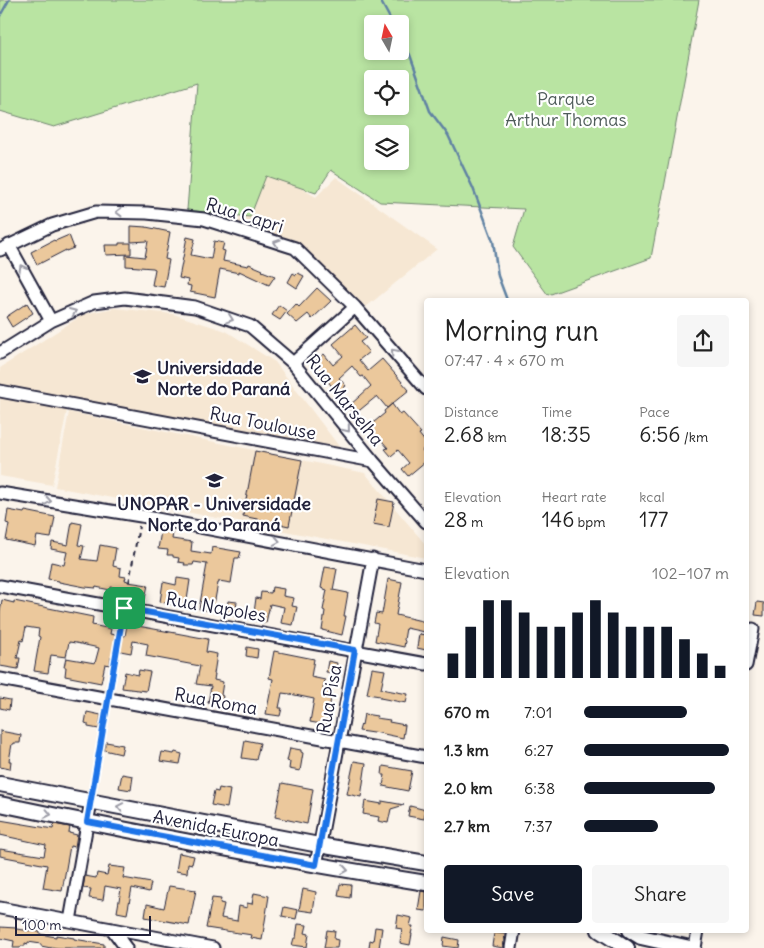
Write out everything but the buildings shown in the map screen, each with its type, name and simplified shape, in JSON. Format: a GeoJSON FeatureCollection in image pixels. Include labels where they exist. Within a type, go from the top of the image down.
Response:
{"type":"FeatureCollection","features":[{"type":"Feature","properties":{"kind":"main road","name":"Avenida Europa"},"geometry":{"type":"LineString","coordinates":[[0,784],[319,845],[424,863]]}},
{"type":"Feature","properties":{"kind":"main road","name":"Avenida Europa"},"geometry":{"type":"LineString","coordinates":[[0,804],[316,865],[424,883]]}},
{"type":"Feature","properties":{"kind":"main road"},"geometry":{"type":"LineString","coordinates":[[604,933],[627,948]]}},
{"type":"Feature","properties":{"kind":"main road"},"geometry":{"type":"LineString","coordinates":[[635,933],[641,937],[690,948]]}},
{"type":"Feature","properties":{"kind":"street","name":"Rua Capri"},"geometry":{"type":"LineString","coordinates":[[4,248],[52,225],[96,212],[148,213],[204,219],[295,248],[355,307],[424,387]]}},
{"type":"Feature","properties":{"kind":"street"},"geometry":{"type":"LineString","coordinates":[[4,248],[51,321]]}},
{"type":"Feature","properties":{"kind":"street","name":"Rua Marselha"},"geometry":{"type":"LineString","coordinates":[[0,353],[51,321],[94,302],[125,298],[195,307],[250,326],[292,363],[424,520]]}},
{"type":"Feature","properties":{"kind":"street"},"geometry":{"type":"LineString","coordinates":[[292,363],[355,307]]}},
{"type":"Feature","properties":{"kind":"street","name":"Rua Toulouse"},"geometry":{"type":"LineString","coordinates":[[0,391],[373,461]]}},
{"type":"Feature","properties":{"kind":"street"},"geometry":{"type":"LineString","coordinates":[[0,493],[141,516],[424,570]]}},
{"type":"Feature","properties":{"kind":"street","name":"Rua Pisa"},"geometry":{"type":"LineString","coordinates":[[316,865],[373,559]]}},
{"type":"Feature","properties":{"kind":"street","name":"Rua Napoles"},"geometry":{"type":"LineString","coordinates":[[0,586],[424,664]]}},
{"type":"Feature","properties":{"kind":"street"},"geometry":{"type":"LineString","coordinates":[[749,652],[754,629]]}},
{"type":"Feature","properties":{"kind":"street","name":"Rua Roma"},"geometry":{"type":"LineString","coordinates":[[0,680],[424,757]]}},
{"type":"Feature","properties":{"kind":"street"},"geometry":{"type":"LineString","coordinates":[[70,921],[91,801]]}},
{"type":"Feature","properties":{"kind":"street"},"geometry":{"type":"LineString","coordinates":[[0,908],[213,948]]}},
{"type":"Feature","properties":{"kind":"street"},"geometry":{"type":"LineString","coordinates":[[112,929],[126,948]]}},
{"type":"Feature","properties":{"kind":"street"},"geometry":{"type":"LineString","coordinates":[[510,948],[513,933]]}},
{"type":"Feature","properties":{"kind":"street"},"geometry":{"type":"LineString","coordinates":[[695,948],[698,933]]}},
{"type":"Feature","properties":{"kind":"path"},"geometry":{"type":"LineString","coordinates":[[91,801],[141,516]]}},
{"type":"Feature","properties":{"kind":"shaded area"},"geometry":{"type":"Polygon","coordinates":[[[256,161],[316,197],[336,177],[437,249],[366,307],[295,242],[238,224],[256,161]]]}},
{"type":"Feature","properties":{"kind":"shaded area","name":"Universidade Norte do Paraná"},"geometry":{"type":"Polygon","coordinates":[[[114,308],[173,314],[226,331],[275,362],[341,449],[0,386],[0,368],[84,314],[114,308]]]}},
{"type":"Feature","properties":{"kind":"shaded area"},"geometry":{"type":"Polygon","coordinates":[[[0,397],[67,410],[52,485],[0,476],[0,397]]]}},
{"type":"Feature","properties":{"kind":"shaded area","name":"UNOPAR - Universidade Norte do Paraná"},"geometry":{"type":"Polygon","coordinates":[[[69,412],[365,473],[424,543],[424,558],[55,487],[69,412]]]}},
{"type":"Feature","properties":{"kind":"green space","name":"Parque Arthur Thomas"},"geometry":{"type":"Polygon","coordinates":[[[0,0],[699,0],[651,258],[548,295],[513,247],[524,209],[380,202],[331,170],[316,193],[266,176],[250,217],[187,210],[197,83],[54,127],[0,111],[0,0]]]}},
{"type":"Feature","properties":{"kind":"waterway"},"geometry":{"type":"LineString","coordinates":[[0,16],[9,0]]}},
{"type":"Feature","properties":{"kind":"waterway"},"geometry":{"type":"LineString","coordinates":[[380,0],[388,15]]}},
{"type":"Feature","properties":{"kind":"waterway"},"geometry":{"type":"LineString","coordinates":[[409,53],[430,111],[448,135],[473,188],[493,241],[498,276],[506,298]]}},
{"type":"Feature","properties":{"kind":"place","name":"Universidade Norte do Paraná"},"geometry":{"type":"Point","coordinates":[143,377]}},
{"type":"Feature","properties":{"kind":"place","name":"UNOPAR - Universidade Norte do Paraná"},"geometry":{"type":"Point","coordinates":[214,480]}},
{"type":"Feature","properties":{"kind":"route"},"geometry":{"type":"LineString","coordinates":[[124,608],[355,650],[316,865],[87,822],[124,608]]}}]}
